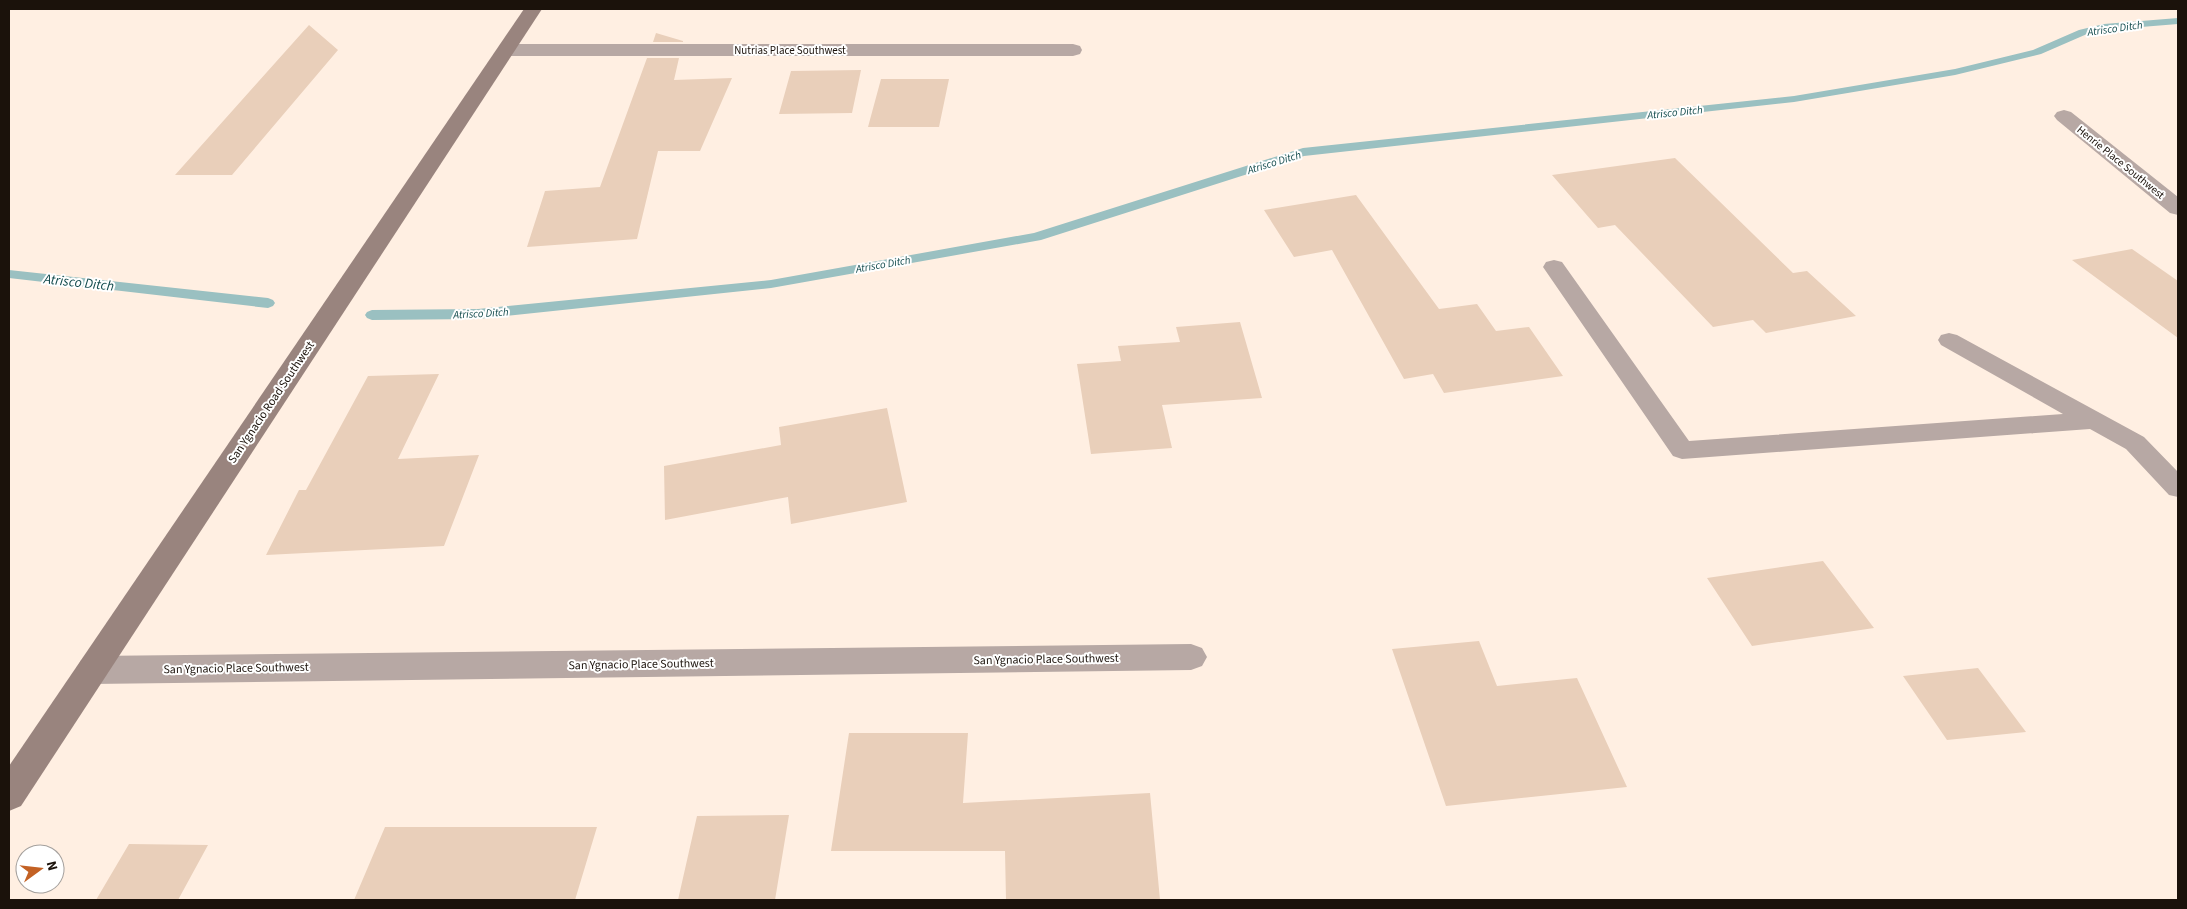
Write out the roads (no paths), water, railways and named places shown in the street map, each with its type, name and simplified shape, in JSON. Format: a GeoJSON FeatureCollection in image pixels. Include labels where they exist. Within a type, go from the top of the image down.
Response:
{"type":"FeatureCollection","features":[{"type":"Feature","properties":{"kind":"street","name":"San Ygnacio Road Southwest"},"geometry":{"type":"LineString","coordinates":[[9,795],[533,9]]}},
{"type":"Feature","properties":{"kind":"street","name":"Nutrias Place Southwest"},"geometry":{"type":"LineString","coordinates":[[507,50],[1073,50]]}},
{"type":"Feature","properties":{"kind":"street","name":"Henrie Place Southwest"},"geometry":{"type":"LineString","coordinates":[[2064,116],[2178,208]]}},
{"type":"Feature","properties":{"kind":"street","name":"San Ygnacio Place Southwest"},"geometry":{"type":"LineString","coordinates":[[92,670],[1191,657]]}},
{"type":"Feature","properties":{"kind":"lane"},"geometry":{"type":"LineString","coordinates":[[1554,267],[1682,450],[2093,420]]}},
{"type":"Feature","properties":{"kind":"lane"},"geometry":{"type":"LineString","coordinates":[[1949,340],[2135,443],[2178,488]]}},
{"type":"Feature","properties":{"kind":"waterway","name":"Atrisco Ditch"},"geometry":{"type":"LineString","coordinates":[[372,315],[478,314],[771,284],[1036,237],[1303,152],[1794,99],[1955,72],[2037,52],[2083,32],[2104,27],[2178,21]]}},
{"type":"Feature","properties":{"kind":"waterway","name":"Atrisco Ditch"},"geometry":{"type":"LineString","coordinates":[[9,274],[268,303]]}}]}
